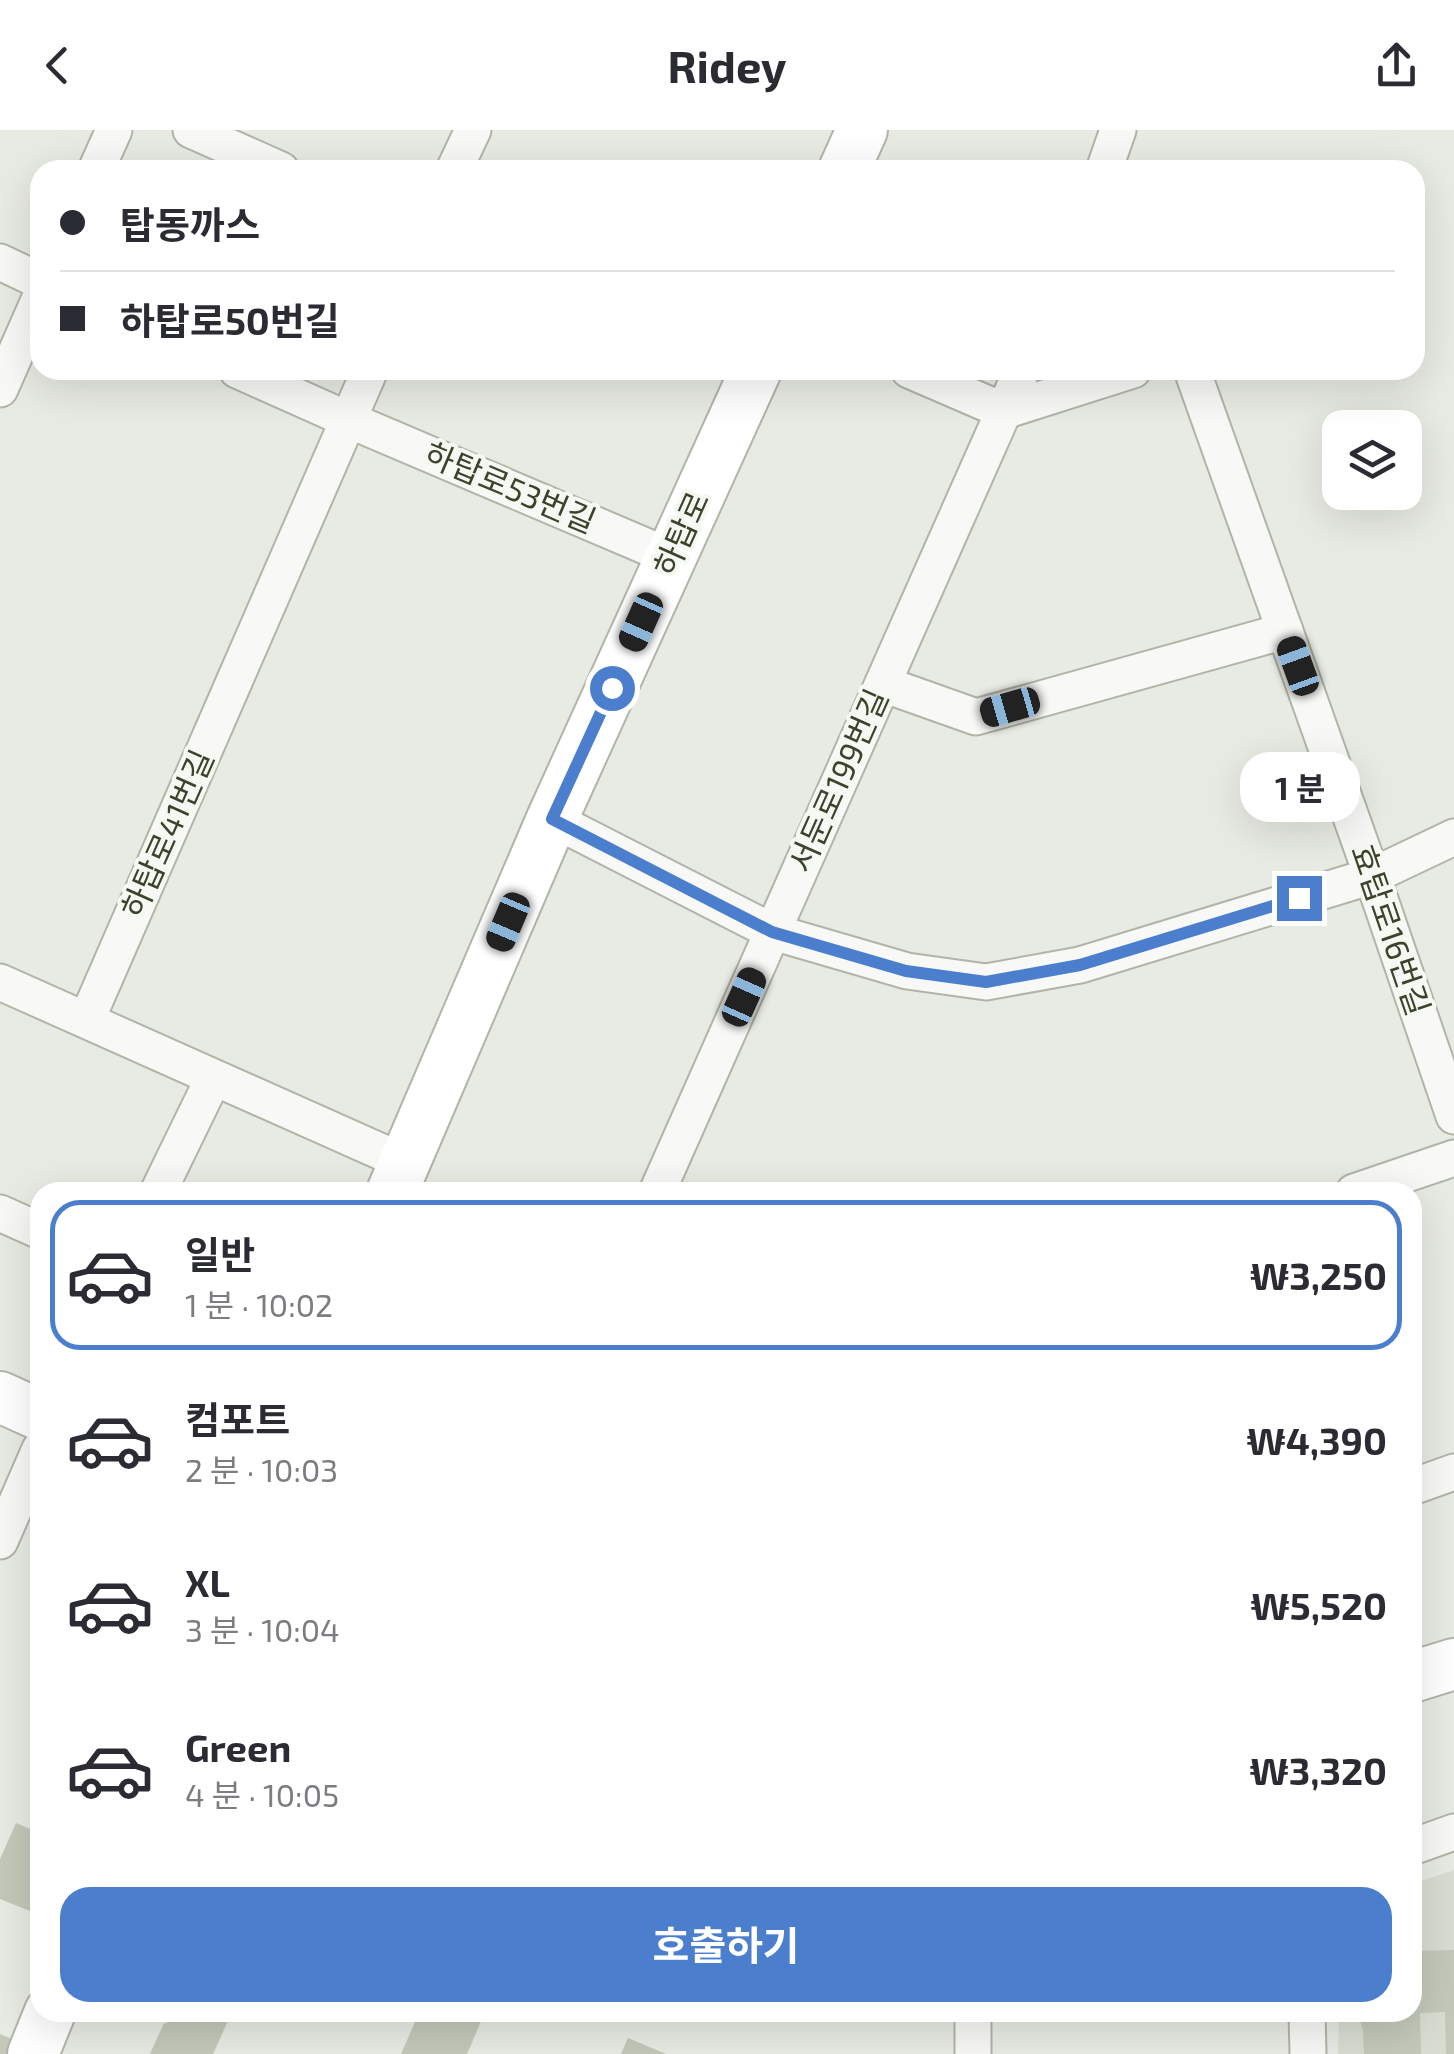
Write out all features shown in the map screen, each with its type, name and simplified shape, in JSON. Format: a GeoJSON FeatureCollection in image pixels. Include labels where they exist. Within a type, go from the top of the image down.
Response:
{"type":"FeatureCollection","features":[{"type":"Feature","properties":{"kind":"street"},"geometry":{"type":"LineString","coordinates":[[100,160],[114,130]]}},
{"type":"Feature","properties":{"kind":"street"},"geometry":{"type":"LineString","coordinates":[[190,130],[258,160]]}},
{"type":"Feature","properties":{"kind":"street"},"geometry":{"type":"LineString","coordinates":[[459,160],[473,130]]}},
{"type":"Feature","properties":{"kind":"street"},"geometry":{"type":"LineString","coordinates":[[848,160],[862,130]]}},
{"type":"Feature","properties":{"kind":"street"},"geometry":{"type":"LineString","coordinates":[[1108,160],[1118,130]]}},
{"type":"Feature","properties":{"kind":"street"},"geometry":{"type":"LineString","coordinates":[[1126,130],[1128,160]]}},
{"type":"Feature","properties":{"kind":"street"},"geometry":{"type":"LineString","coordinates":[[0,262],[30,277]]}},
{"type":"Feature","properties":{"kind":"street"},"geometry":{"type":"LineString","coordinates":[[0,389],[30,321]]}},
{"type":"Feature","properties":{"kind":"street","name":"하탑로53번길"},"geometry":{"type":"LineString","coordinates":[[259,380],[671,557]]}},
{"type":"Feature","properties":{"kind":"street"},"geometry":{"type":"LineString","coordinates":[[349,420],[366,380]]}},
{"type":"Feature","properties":{"kind":"street","name":"하탑로"},"geometry":{"type":"LineString","coordinates":[[398,1177],[552,819],[751,380]]}},
{"type":"Feature","properties":{"kind":"street"},"geometry":{"type":"LineString","coordinates":[[932,380],[1004,411],[1102,380]]}},
{"type":"Feature","properties":{"kind":"street","name":"서둔로199번길"},"geometry":{"type":"LineString","coordinates":[[661,1182],[1018,380]]}},
{"type":"Feature","properties":{"kind":"street","name":"효탑로16번길"},"geometry":{"type":"LineString","coordinates":[[1196,380],[1454,1116]]}},
{"type":"Feature","properties":{"kind":"street","name":"하탑로41번길"},"geometry":{"type":"LineString","coordinates":[[87,1020],[349,420]]}},
{"type":"Feature","properties":{"kind":"street"},"geometry":{"type":"LineString","coordinates":[[882,684],[976,717],[1285,631]]}},
{"type":"Feature","properties":{"kind":"street"},"geometry":{"type":"LineString","coordinates":[[552,819],[772,932],[906,971],[986,982],[1080,965],[1372,876],[1454,837]]}},
{"type":"Feature","properties":{"kind":"street"},"geometry":{"type":"LineString","coordinates":[[0,982],[214,1078],[398,1177]]}},
{"type":"Feature","properties":{"kind":"street"},"geometry":{"type":"LineString","coordinates":[[163,1182],[214,1078]]}},
{"type":"Feature","properties":{"kind":"street"},"geometry":{"type":"LineString","coordinates":[[1383,1182],[1454,1158]]}},
{"type":"Feature","properties":{"kind":"street"},"geometry":{"type":"LineString","coordinates":[[0,1214],[30,1227]]}},
{"type":"Feature","properties":{"kind":"street"},"geometry":{"type":"LineString","coordinates":[[0,1396],[30,1410]]}},
{"type":"Feature","properties":{"kind":"street"},"geometry":{"type":"LineString","coordinates":[[0,1540],[30,1472]]}},
{"type":"Feature","properties":{"kind":"street"},"geometry":{"type":"LineString","coordinates":[[1422,1483],[1454,1472]]}},
{"type":"Feature","properties":{"kind":"street"},"geometry":{"type":"LineString","coordinates":[[1422,1674],[1454,1664]]}},
{"type":"Feature","properties":{"kind":"street"},"geometry":{"type":"LineString","coordinates":[[1422,1843],[1454,1832]]}},
{"type":"Feature","properties":{"kind":"street"},"geometry":{"type":"LineString","coordinates":[[33,2054],[46,2022]]}},
{"type":"Feature","properties":{"kind":"street"},"geometry":{"type":"LineString","coordinates":[[972,2022],[973,2054]]}},
{"type":"Feature","properties":{"kind":"street"},"geometry":{"type":"LineString","coordinates":[[1307,2022],[1308,2054]]}},
{"type":"Feature","properties":{"kind":"shaded area"},"geometry":{"type":"Polygon","coordinates":[[[1454,1870],[1454,2054],[1338,2054],[1339,2022],[1422,2022],[1422,1881],[1454,1870]]]}},
{"type":"Feature","properties":{"kind":"building"},"geometry":{"type":"Polygon","coordinates":[[[16,1823],[30,1829],[30,1911],[0,1899],[0,1859],[16,1823]]]}},
{"type":"Feature","properties":{"kind":"building"},"geometry":{"type":"Polygon","coordinates":[[[1454,1950],[1454,2054],[1446,2054],[1445,2012],[1422,2013],[1422,1951],[1454,1950]]]}},
{"type":"Feature","properties":{"kind":"building"},"geometry":{"type":"Polygon","coordinates":[[[227,2022],[213,2054],[150,2054],[166,2024],[227,2022]]]}},
{"type":"Feature","properties":{"kind":"building"},"geometry":{"type":"Polygon","coordinates":[[[415,2022],[481,2022],[467,2054],[401,2054],[415,2022]]]}},
{"type":"Feature","properties":{"kind":"building"},"geometry":{"type":"Polygon","coordinates":[[[1360,2022],[1420,2022],[1421,2054],[1364,2054],[1360,2022]]]}},
{"type":"Feature","properties":{"kind":"building"},"geometry":{"type":"Polygon","coordinates":[[[0,2034],[14,2040],[8,2054],[0,2054],[0,2034]]]}},
{"type":"Feature","properties":{"kind":"building"},"geometry":{"type":"Polygon","coordinates":[[[628,2038],[666,2054],[621,2054],[628,2038]]]}},
{"type":"Feature","properties":{"kind":"route"},"geometry":{"type":"LineString","coordinates":[[612,688],[552,819],[772,932],[906,971],[986,982],[1080,965],[1299,898]]}}]}
